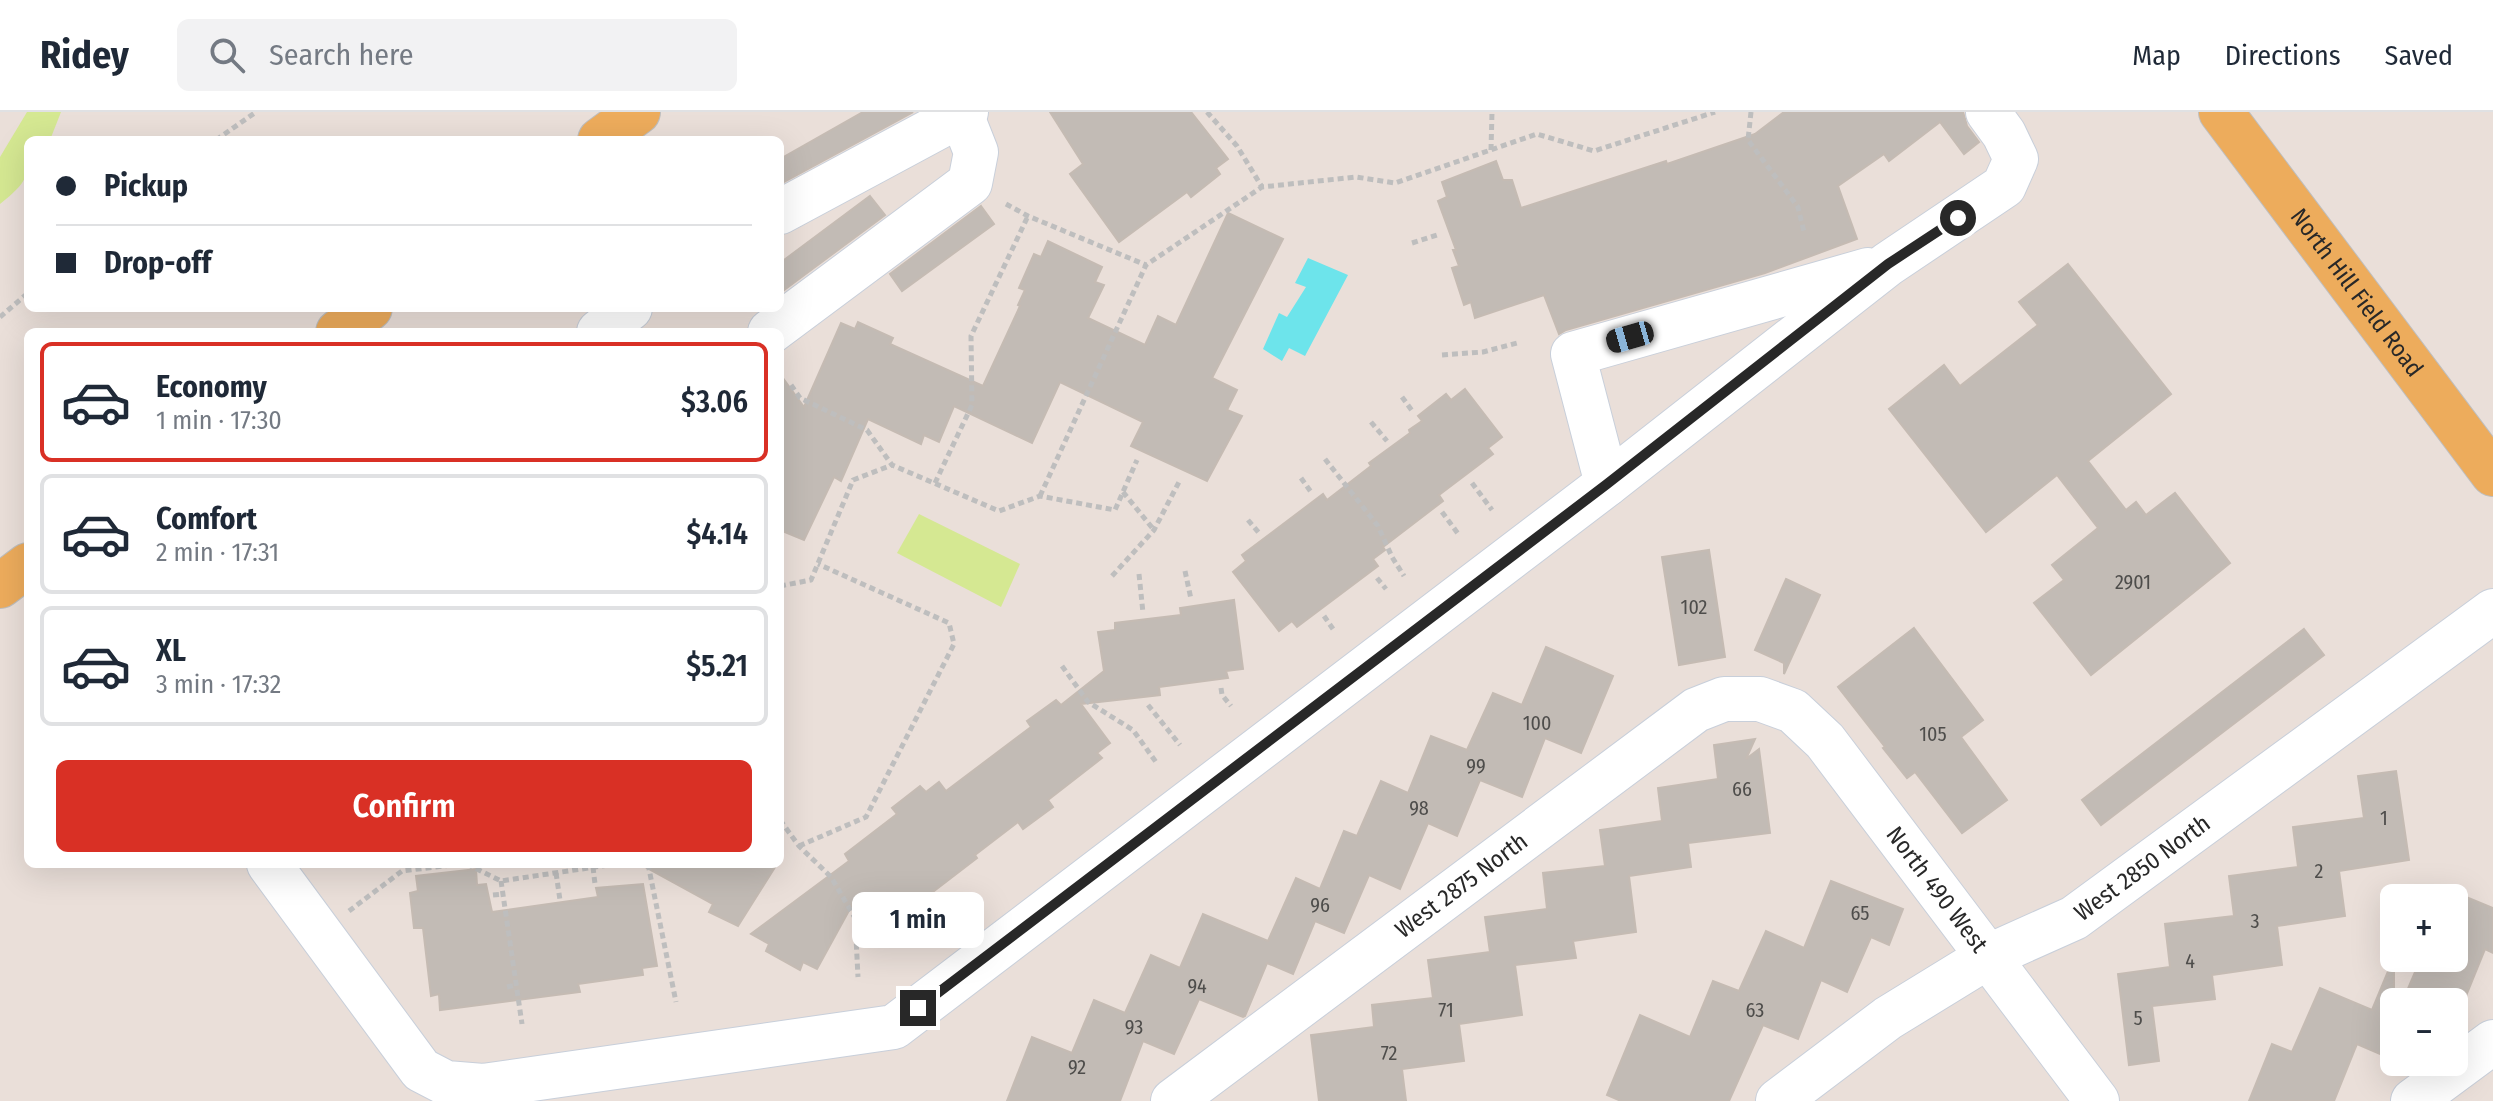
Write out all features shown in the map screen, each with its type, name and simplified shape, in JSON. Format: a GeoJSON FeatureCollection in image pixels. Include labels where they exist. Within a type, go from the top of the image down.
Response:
{"type":"FeatureCollection","features":[{"type":"Feature","properties":{"kind":"main road"},"geometry":{"type":"LineString","coordinates":[[605,136],[638,112]]}},
{"type":"Feature","properties":{"kind":"main road","name":"North Hill Field Road"},"geometry":{"type":"LineString","coordinates":[[2221,112],[2493,474]]}},
{"type":"Feature","properties":{"kind":"main road"},"geometry":{"type":"LineString","coordinates":[[0,586],[24,568]]}},
{"type":"Feature","properties":{"kind":"street"},"geometry":{"type":"LineString","coordinates":[[272,868],[421,1070],[446,1083],[483,1086],[894,1027],[1607,484],[1888,264],[2004,186],[2016,159],[2004,134],[1988,112]]}},
{"type":"Feature","properties":{"kind":"street"},"geometry":{"type":"LineString","coordinates":[[775,328],[970,183],[976,152],[963,113],[784,210]]}},
{"type":"Feature","properties":{"kind":"street"},"geometry":{"type":"LineString","coordinates":[[1607,484],[1573,354],[1888,264]]}},
{"type":"Feature","properties":{"kind":"street"},"geometry":{"type":"LineString","coordinates":[[604,328],[625,312]]}},
{"type":"Feature","properties":{"kind":"street","name":"West 2850 North"},"geometry":{"type":"LineString","coordinates":[[1778,1101],[1888,1018],[1989,956],[2074,918],[2493,611]]}},
{"type":"Feature","properties":{"kind":"street","name":"West 2875 North"},"geometry":{"type":"LineString","coordinates":[[1173,1101],[1696,710],[1724,699],[1760,699]]}},
{"type":"Feature","properties":{"kind":"street","name":"North 490 West"},"geometry":{"type":"LineString","coordinates":[[1760,699],[1793,711],[1825,741],[2097,1101]]}},
{"type":"Feature","properties":{"kind":"street"},"geometry":{"type":"LineString","coordinates":[[2413,1101],[2493,1042]]}},
{"type":"Feature","properties":{"kind":"path"},"geometry":{"type":"LineString","coordinates":[[222,136],[256,112]]}},
{"type":"Feature","properties":{"kind":"path"},"geometry":{"type":"LineString","coordinates":[[1207,112],[1237,146],[1262,187]]}},
{"type":"Feature","properties":{"kind":"path"},"geometry":{"type":"LineString","coordinates":[[1491,150],[1492,112]]}},
{"type":"Feature","properties":{"kind":"path"},"geometry":{"type":"LineString","coordinates":[[1040,496],[1146,265],[1262,187],[1356,177],[1395,183],[1537,134],[1594,151],[1715,112]]}},
{"type":"Feature","properties":{"kind":"path"},"geometry":{"type":"LineString","coordinates":[[1751,112],[1748,140],[1798,207],[1804,232]]}},
{"type":"Feature","properties":{"kind":"path"},"geometry":{"type":"LineString","coordinates":[[1006,204],[1146,265]]}},
{"type":"Feature","properties":{"kind":"path"},"geometry":{"type":"LineString","coordinates":[[935,483],[972,405],[971,336],[1028,216]]}},
{"type":"Feature","properties":{"kind":"path"},"geometry":{"type":"LineString","coordinates":[[1412,243],[1437,235]]}},
{"type":"Feature","properties":{"kind":"path"},"geometry":{"type":"LineString","coordinates":[[0,317],[24,296]]}},
{"type":"Feature","properties":{"kind":"path"},"geometry":{"type":"LineString","coordinates":[[1442,355],[1483,352],[1517,343]]}},
{"type":"Feature","properties":{"kind":"path"},"geometry":{"type":"LineString","coordinates":[[791,385],[800,398],[867,430],[892,465],[999,511],[1040,496],[1115,510],[1137,460]]}},
{"type":"Feature","properties":{"kind":"path"},"geometry":{"type":"LineString","coordinates":[[1402,397],[1413,412]]}},
{"type":"Feature","properties":{"kind":"path"},"geometry":{"type":"LineString","coordinates":[[1371,422],[1387,441]]}},
{"type":"Feature","properties":{"kind":"path"},"geometry":{"type":"LineString","coordinates":[[1325,459],[1378,526],[1404,576]]}},
{"type":"Feature","properties":{"kind":"path"},"geometry":{"type":"LineString","coordinates":[[784,585],[811,580],[853,480],[892,465]]}},
{"type":"Feature","properties":{"kind":"path"},"geometry":{"type":"LineString","coordinates":[[1301,478],[1311,492]]}},
{"type":"Feature","properties":{"kind":"path"},"geometry":{"type":"LineString","coordinates":[[1112,576],[1154,530],[1179,482]]}},
{"type":"Feature","properties":{"kind":"path"},"geometry":{"type":"LineString","coordinates":[[1472,483],[1492,510]]}},
{"type":"Feature","properties":{"kind":"path"},"geometry":{"type":"LineString","coordinates":[[1123,492],[1154,530]]}},
{"type":"Feature","properties":{"kind":"path"},"geometry":{"type":"LineString","coordinates":[[1442,512],[1459,535]]}},
{"type":"Feature","properties":{"kind":"path"},"geometry":{"type":"LineString","coordinates":[[1248,520],[1259,533]]}},
{"type":"Feature","properties":{"kind":"path"},"geometry":{"type":"LineString","coordinates":[[799,846],[866,817],[954,644],[949,623],[818,564]]}},
{"type":"Feature","properties":{"kind":"path"},"geometry":{"type":"LineString","coordinates":[[1185,571],[1191,599]]}},
{"type":"Feature","properties":{"kind":"path"},"geometry":{"type":"LineString","coordinates":[[1139,574],[1143,613]]}},
{"type":"Feature","properties":{"kind":"path"},"geometry":{"type":"LineString","coordinates":[[1377,578],[1386,589]]}},
{"type":"Feature","properties":{"kind":"path"},"geometry":{"type":"LineString","coordinates":[[1324,616],[1333,629]]}},
{"type":"Feature","properties":{"kind":"path"},"geometry":{"type":"LineString","coordinates":[[1062,666],[1088,702],[1133,730],[1156,762]]}},
{"type":"Feature","properties":{"kind":"path"},"geometry":{"type":"LineString","coordinates":[[1221,688],[1222,695],[1231,706]]}},
{"type":"Feature","properties":{"kind":"path"},"geometry":{"type":"LineString","coordinates":[[1148,705],[1180,745]]}},
{"type":"Feature","properties":{"kind":"path"},"geometry":{"type":"LineString","coordinates":[[784,825],[799,846],[831,877],[855,918],[858,977]]}},
{"type":"Feature","properties":{"kind":"path"},"geometry":{"type":"LineString","coordinates":[[338,919],[402,871],[427,868]]}},
{"type":"Feature","properties":{"kind":"path"},"geometry":{"type":"LineString","coordinates":[[475,868],[501,881],[587,868]]}},
{"type":"Feature","properties":{"kind":"path"},"geometry":{"type":"LineString","coordinates":[[593,868],[595,884]]}},
{"type":"Feature","properties":{"kind":"path"},"geometry":{"type":"LineString","coordinates":[[649,868],[676,1002]]}},
{"type":"Feature","properties":{"kind":"path"},"geometry":{"type":"LineString","coordinates":[[556,873],[560,900]]}},
{"type":"Feature","properties":{"kind":"path"},"geometry":{"type":"LineString","coordinates":[[501,881],[522,1024]]}},
{"type":"Feature","properties":{"kind":"path"},"geometry":{"type":"LineString","coordinates":[[493,895],[503,894]]}},
{"type":"Feature","properties":{"kind":"path"},"geometry":{"type":"LineString","coordinates":[[507,987],[516,985]]}},
{"type":"Feature","properties":{"kind":"green space"},"geometry":{"type":"Polygon","coordinates":[[[27,112],[61,112],[52,136],[24,136],[24,179],[0,204],[0,157],[27,112]]]}},
{"type":"Feature","properties":{"kind":"green space"},"geometry":{"type":"Polygon","coordinates":[[[919,514],[1020,564],[1001,607],[897,553],[919,514]]]}},
{"type":"Feature","properties":{"kind":"water"},"geometry":{"type":"Polygon","coordinates":[[[1308,258],[1348,275],[1305,356],[1289,348],[1282,361],[1263,349],[1279,313],[1287,317],[1306,287],[1295,283],[1308,258]]]}},
{"type":"Feature","properties":{"kind":"building"},"geometry":{"type":"Polygon","coordinates":[[[863,112],[913,112],[784,182],[784,157],[863,112]]]}},
{"type":"Feature","properties":{"kind":"building"},"geometry":{"type":"Polygon","coordinates":[[[1050,112],[1191,112],[1228,159],[1216,168],[1220,174],[1191,197],[1187,192],[1119,242],[1070,174],[1083,164],[1050,112]]]}},
{"type":"Feature","properties":{"kind":"building"},"geometry":{"type":"Polygon","coordinates":[[[1784,112],[1963,112],[1967,126],[1979,142],[1964,154],[1940,122],[1889,161],[1884,154],[1838,186],[1857,239],[1765,273],[1559,334],[1544,295],[1475,318],[1471,302],[1464,305],[1452,268],[1459,266],[1453,250],[1456,250],[1438,201],[1447,197],[1442,182],[1496,161],[1503,180],[1512,180],[1521,208],[1755,134],[1784,112]]]}},
{"type":"Feature","properties":{"kind":"building"},"geometry":{"type":"Polygon","coordinates":[[[870,196],[885,215],[784,290],[784,260],[870,196]]]}},
{"type":"Feature","properties":{"kind":"building"},"geometry":{"type":"Polygon","coordinates":[[[981,206],[994,224],[902,291],[890,274],[981,206]]]}},
{"type":"Feature","properties":{"kind":"building"},"geometry":{"type":"Polygon","coordinates":[[[1228,213],[1283,239],[1212,378],[1237,390],[1227,410],[1242,416],[1207,481],[1131,446],[1143,422],[1060,382],[1032,443],[954,406],[939,442],[924,435],[921,444],[868,419],[841,481],[834,477],[804,540],[784,532],[784,380],[804,407],[841,323],[855,329],[858,322],[893,338],[890,344],[983,386],[1020,306],[1025,290],[1019,288],[1034,254],[1041,257],[1048,241],[1102,267],[1095,282],[1104,285],[1088,318],[1145,345],[1158,316],[1176,325],[1228,213]]]}},
{"type":"Feature","properties":{"kind":"building"},"geometry":{"type":"Polygon","coordinates":[[[2068,264],[2171,394],[2088,461],[2126,510],[2136,502],[2146,515],[2175,493],[2230,563],[2091,675],[2034,603],[2064,580],[2052,565],[2098,528],[2057,475],[1986,532],[1889,409],[1944,365],[1960,386],[2038,325],[2019,302],[2068,264]]]}},
{"type":"Feature","properties":{"kind":"building"},"geometry":{"type":"Polygon","coordinates":[[[1465,389],[1502,437],[1488,448],[1493,454],[1439,495],[1443,501],[1383,547],[1385,550],[1373,559],[1378,566],[1297,627],[1292,621],[1279,631],[1233,572],[1246,561],[1242,555],[1323,494],[1327,500],[1371,466],[1369,463],[1410,433],[1409,430],[1422,421],[1418,416],[1446,394],[1451,400],[1465,389]]]}},
{"type":"Feature","properties":{"kind":"building"},"geometry":{"type":"Polygon","coordinates":[[[1709,550],[1725,657],[1679,665],[1662,557],[1709,550]]]}},
{"type":"Feature","properties":{"kind":"building"},"geometry":{"type":"Polygon","coordinates":[[[1786,579],[1820,595],[1784,674],[1784,663],[1755,650],[1786,579]]]}},
{"type":"Feature","properties":{"kind":"building"},"geometry":{"type":"Polygon","coordinates":[[[1234,600],[1243,669],[1226,671],[1228,678],[1159,687],[1160,695],[1081,704],[1110,743],[1097,753],[1102,758],[1048,800],[1053,807],[1023,829],[1018,822],[975,855],[977,858],[925,898],[931,904],[900,927],[896,921],[884,930],[857,896],[817,969],[803,962],[800,970],[766,951],[769,944],[751,934],[849,861],[845,854],[897,814],[892,808],[920,786],[926,792],[939,782],[946,791],[1031,727],[1027,721],[1056,700],[1061,705],[1104,671],[1098,632],[1115,630],[1115,623],[1181,615],[1180,608],[1234,600]]]}},
{"type":"Feature","properties":{"kind":"building"},"geometry":{"type":"Polygon","coordinates":[[[1914,628],[1983,720],[1961,737],[2007,800],[1962,833],[1915,772],[1907,778],[1838,687],[1914,628]]]}},
{"type":"Feature","properties":{"kind":"building"},"geometry":{"type":"Polygon","coordinates":[[[2304,629],[2324,655],[2101,825],[2082,800],[2304,629]]]}},
{"type":"Feature","properties":{"kind":"building"},"geometry":{"type":"Polygon","coordinates":[[[1546,647],[1613,676],[1581,753],[1545,738],[1522,797],[1480,780],[1457,836],[1428,823],[1400,889],[1369,875],[1344,933],[1315,921],[1293,974],[1267,963],[1245,1016],[1199,999],[1174,1054],[1143,1041],[1120,1101],[1007,1101],[1032,1037],[1072,1053],[1094,1000],[1125,1013],[1151,955],[1180,968],[1203,914],[1268,941],[1296,878],[1320,889],[1344,831],[1357,836],[1381,781],[1408,793],[1431,736],[1467,750],[1493,693],[1522,705],[1546,647]]]}},
{"type":"Feature","properties":{"kind":"building"},"geometry":{"type":"Polygon","coordinates":[[[1755,739],[1746,759],[1759,749],[1770,833],[1688,843],[1691,867],[1629,876],[1636,932],[1573,941],[1576,958],[1515,965],[1522,1015],[1459,1024],[1464,1061],[1402,1069],[1406,1101],[1319,1101],[1311,1035],[1374,1027],[1372,1005],[1433,998],[1428,960],[1490,952],[1485,917],[1547,909],[1543,873],[1605,866],[1600,830],[1662,821],[1658,788],[1718,779],[1714,745],[1755,739]]]}},
{"type":"Feature","properties":{"kind":"building"},"geometry":{"type":"Polygon","coordinates":[[[2396,771],[2409,860],[2339,871],[2345,916],[2277,926],[2282,965],[2212,975],[2215,999],[2152,1006],[2159,1061],[2129,1065],[2118,974],[2170,967],[2165,924],[2234,916],[2229,876],[2298,867],[2293,827],[2364,818],[2358,776],[2396,771]]]}},
{"type":"Feature","properties":{"kind":"building"},"geometry":{"type":"Polygon","coordinates":[[[647,868],[774,868],[738,926],[709,912],[713,904],[647,868]]]}},
{"type":"Feature","properties":{"kind":"building"},"geometry":{"type":"Polygon","coordinates":[[[476,869],[477,885],[486,884],[492,912],[598,897],[596,888],[643,884],[657,966],[642,968],[643,975],[578,984],[580,992],[440,1010],[439,994],[431,996],[423,928],[414,928],[410,893],[418,891],[416,876],[476,869]]]}},
{"type":"Feature","properties":{"kind":"building"},"geometry":{"type":"Polygon","coordinates":[[[1831,881],[1903,909],[1889,945],[1871,937],[1847,992],[1821,980],[1798,1039],[1763,1025],[1729,1101],[1621,1101],[1607,1095],[1640,1015],[1690,1037],[1713,981],[1739,991],[1766,931],[1804,948],[1831,881]]]}},
{"type":"Feature","properties":{"kind":"building"},"geometry":{"type":"Polygon","coordinates":[[[2468,898],[2493,908],[2493,953],[2485,949],[2468,991],[2468,988],[2408,988],[2415,972],[2468,972],[2468,898]]]}},
{"type":"Feature","properties":{"kind":"building"},"geometry":{"type":"Polygon","coordinates":[[[2388,972],[2394,972],[2394,988],[2381,988],[2388,972]]]}},
{"type":"Feature","properties":{"kind":"building"},"geometry":{"type":"Polygon","coordinates":[[[2320,988],[2372,1010],[2380,991],[2380,1054],[2357,1044],[2334,1101],[2249,1101],[2272,1044],[2292,1052],[2320,988]]]}},
{"type":"Feature","properties":{"kind":"route"},"geometry":{"type":"LineString","coordinates":[[918,1008],[1607,484],[1888,264],[1958,218]]}}]}
